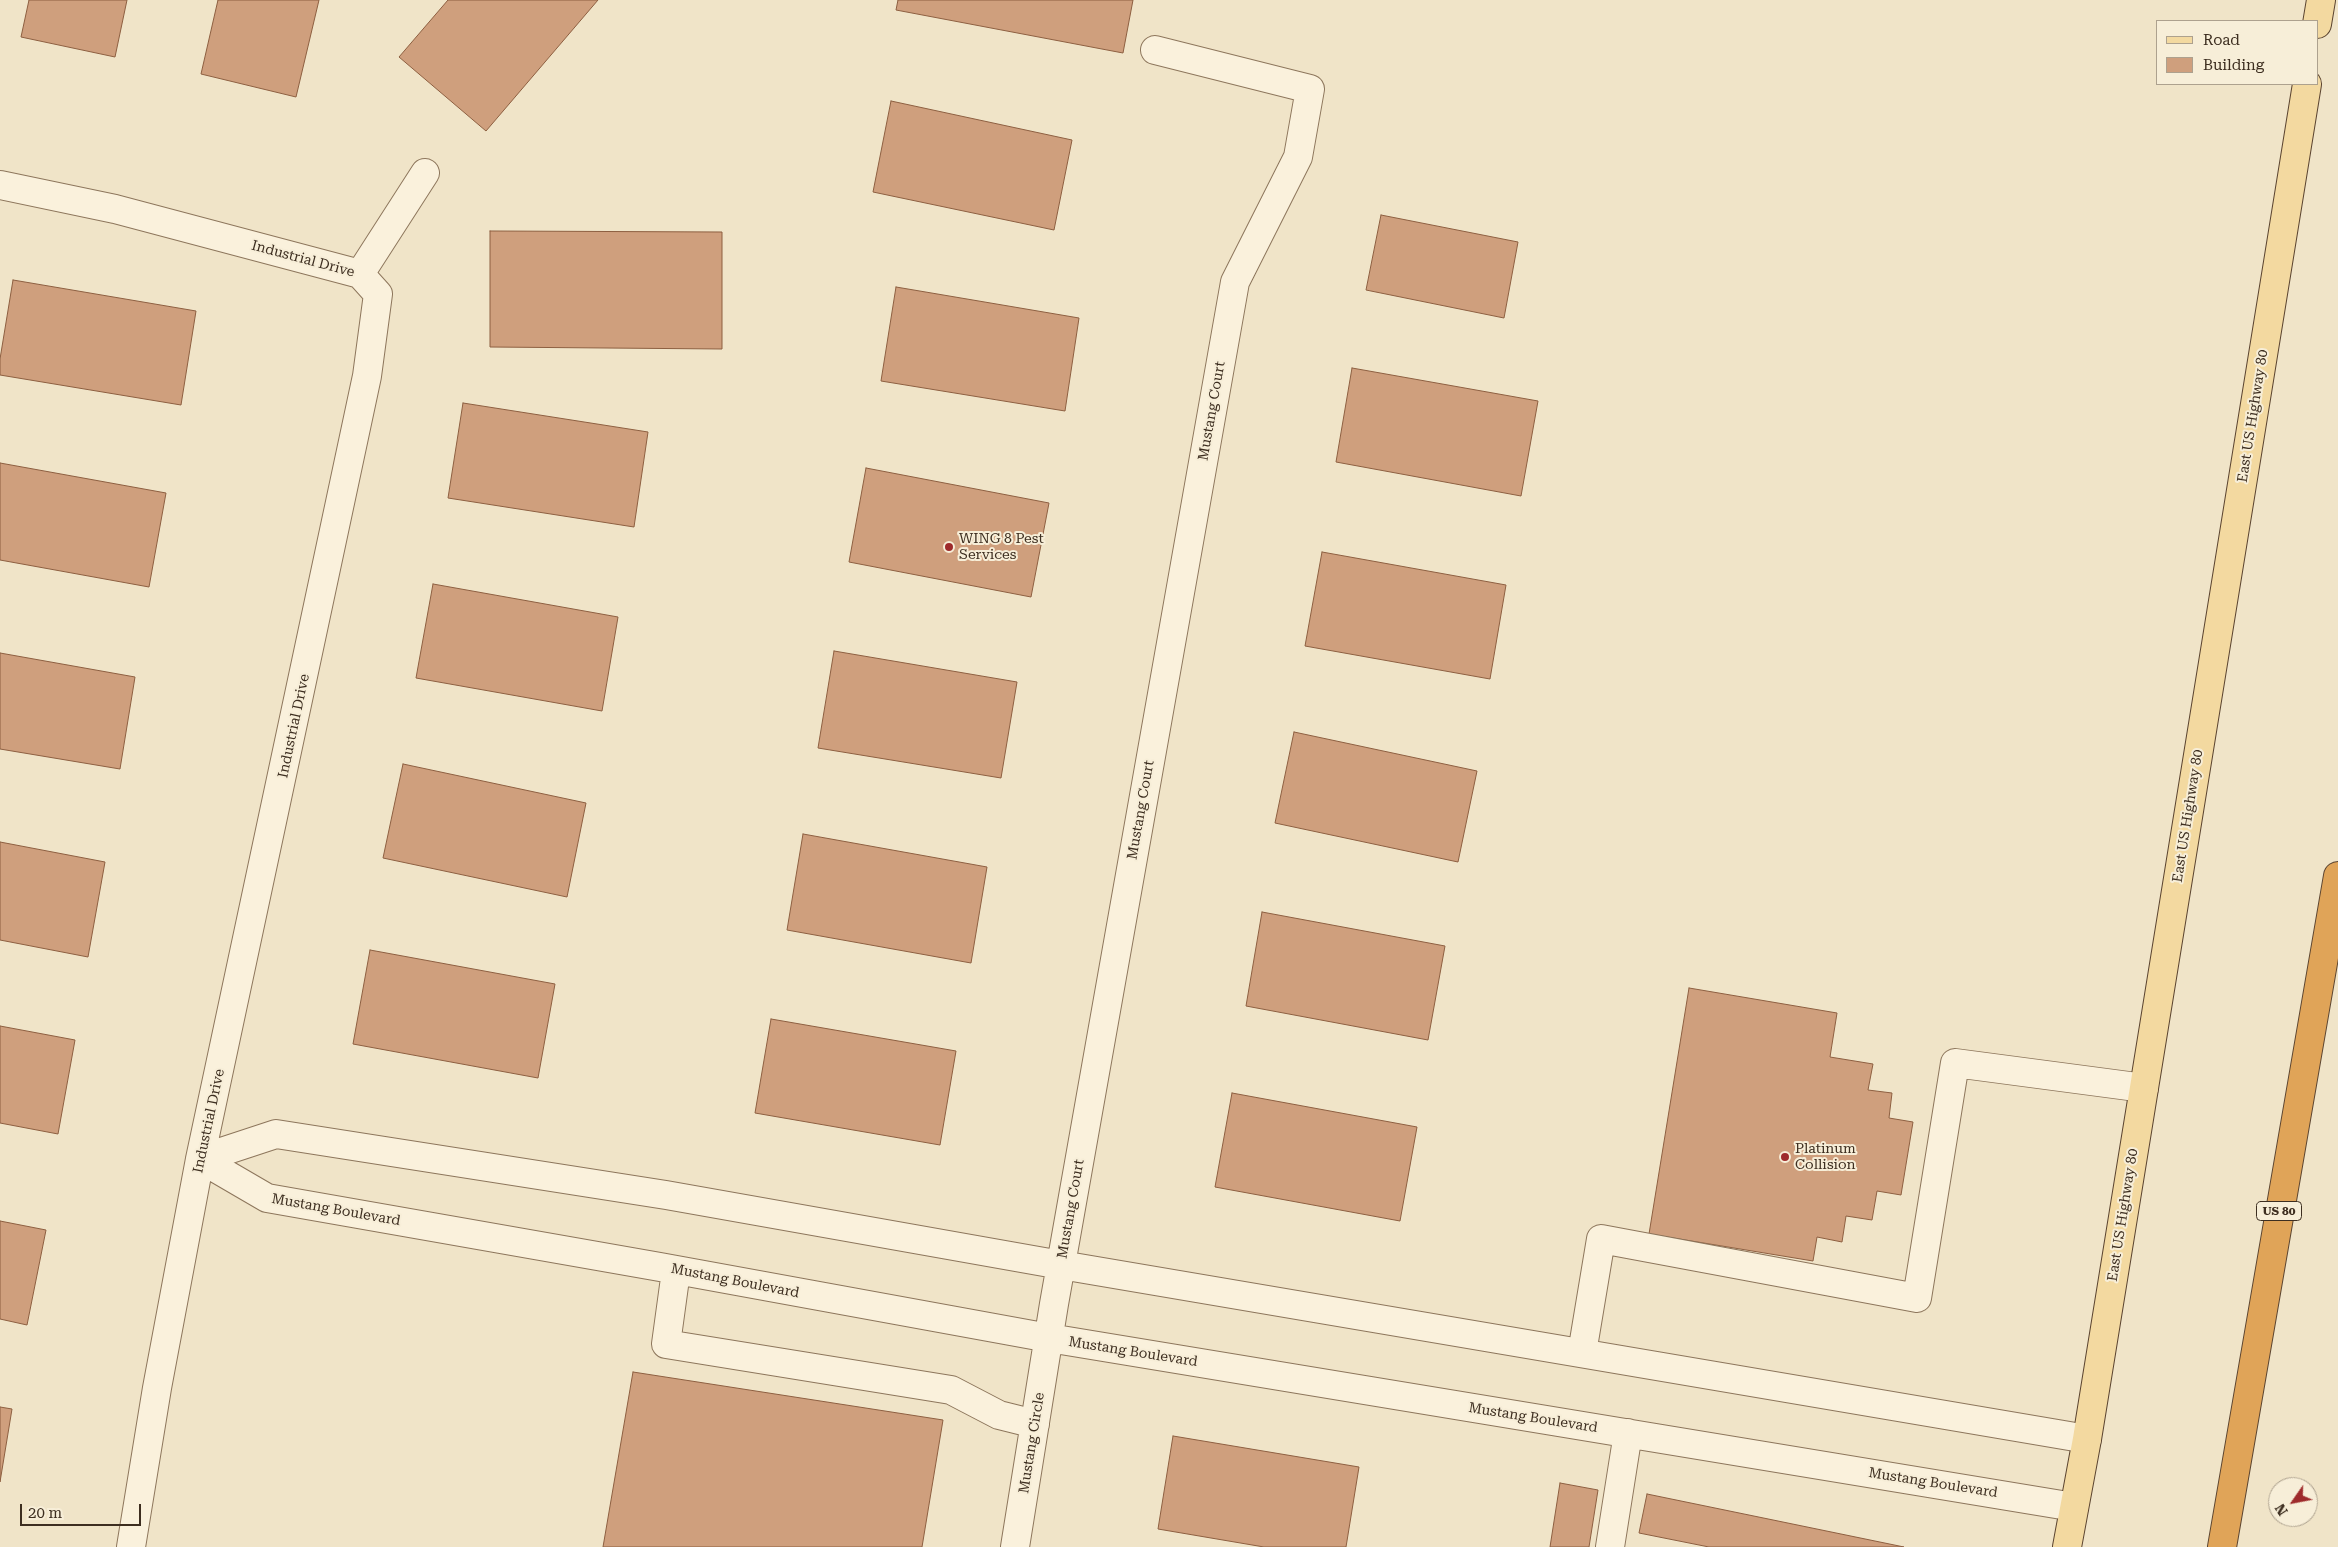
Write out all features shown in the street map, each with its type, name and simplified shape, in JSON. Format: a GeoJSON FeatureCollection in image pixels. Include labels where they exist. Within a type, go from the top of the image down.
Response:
{"type":"FeatureCollection","features":[{"type":"Feature","properties":{"kind":"highway","name":"US 80"},"geometry":{"type":"LineString","coordinates":[[2222,1547],[2338,876]]}},
{"type":"Feature","properties":{"kind":"main road"},"geometry":{"type":"LineString","coordinates":[[2318,20],[2321,0]]}},
{"type":"Feature","properties":{"kind":"main road","name":"East US Highway 80"},"geometry":{"type":"LineString","coordinates":[[2067,1547],[2087,1439],[2307,85]]}},
{"type":"Feature","properties":{"kind":"street","name":"Mustang Court"},"geometry":{"type":"LineString","coordinates":[[1049,1338],[1234,282],[1298,157],[1310,89],[1155,50]]}},
{"type":"Feature","properties":{"kind":"street"},"geometry":{"type":"LineString","coordinates":[[360,274],[425,173]]}},
{"type":"Feature","properties":{"kind":"street","name":"Industrial Drive"},"geometry":{"type":"LineString","coordinates":[[0,186],[116,209],[360,274],[378,294],[367,376],[200,1159],[157,1388],[132,1547]]}},
{"type":"Feature","properties":{"kind":"street"},"geometry":{"type":"LineString","coordinates":[[1582,1353],[1601,1239],[1917,1298],[1956,1063],[2144,1088]]}},
{"type":"Feature","properties":{"kind":"street"},"geometry":{"type":"LineString","coordinates":[[200,1159],[276,1134],[666,1195],[1061,1265],[2087,1439]]}},
{"type":"Feature","properties":{"kind":"street","name":"Mustang Boulevard"},"geometry":{"type":"LineString","coordinates":[[200,1159],[267,1198],[1049,1338],[2074,1507]]}},
{"type":"Feature","properties":{"kind":"street"},"geometry":{"type":"LineString","coordinates":[[676,1270],[666,1344],[950,1390],[999,1415],[1035,1424]]}},
{"type":"Feature","properties":{"kind":"street","name":"Mustang Circle"},"geometry":{"type":"LineString","coordinates":[[1015,1547],[1049,1338]]}},
{"type":"Feature","properties":{"kind":"street"},"geometry":{"type":"LineString","coordinates":[[1610,1547],[1628,1433]]}},
{"type":"Feature","properties":{"kind":"building"},"geometry":{"type":"Polygon","coordinates":[[[29,0],[127,0],[115,57],[21,37],[29,0]]]}},
{"type":"Feature","properties":{"kind":"building"},"geometry":{"type":"Polygon","coordinates":[[[218,0],[319,0],[296,97],[201,74],[218,0]]]}},
{"type":"Feature","properties":{"kind":"building"},"geometry":{"type":"Polygon","coordinates":[[[448,0],[598,0],[486,131],[399,57],[448,0]]]}},
{"type":"Feature","properties":{"kind":"building"},"geometry":{"type":"Polygon","coordinates":[[[898,0],[1133,0],[1123,53],[896,10],[898,0]]]}},
{"type":"Feature","properties":{"kind":"building"},"geometry":{"type":"Polygon","coordinates":[[[891,101],[1072,140],[1054,230],[873,192],[891,101]]]}},
{"type":"Feature","properties":{"kind":"building"},"geometry":{"type":"Polygon","coordinates":[[[1381,215],[1518,242],[1504,318],[1366,290],[1381,215]]]}},
{"type":"Feature","properties":{"kind":"building"},"geometry":{"type":"Polygon","coordinates":[[[490,231],[722,232],[722,349],[490,347],[490,231]]]}},
{"type":"Feature","properties":{"kind":"building"},"geometry":{"type":"Polygon","coordinates":[[[13,280],[196,311],[181,405],[0,375],[0,359],[13,280]]]}},
{"type":"Feature","properties":{"kind":"building"},"geometry":{"type":"Polygon","coordinates":[[[896,287],[1079,318],[1065,411],[881,381],[896,287]]]}},
{"type":"Feature","properties":{"kind":"building"},"geometry":{"type":"Polygon","coordinates":[[[1352,368],[1538,401],[1521,496],[1336,462],[1352,368]]]}},
{"type":"Feature","properties":{"kind":"building"},"geometry":{"type":"Polygon","coordinates":[[[463,403],[648,432],[634,527],[448,498],[463,403]]]}},
{"type":"Feature","properties":{"kind":"building"},"geometry":{"type":"Polygon","coordinates":[[[0,463],[166,493],[149,587],[0,560],[0,463]]]}},
{"type":"Feature","properties":{"kind":"building"},"geometry":{"type":"Polygon","coordinates":[[[866,468],[1049,503],[1031,597],[849,562],[866,468]]]}},
{"type":"Feature","properties":{"kind":"building"},"geometry":{"type":"Polygon","coordinates":[[[1322,552],[1506,585],[1490,679],[1305,646],[1322,552]]]}},
{"type":"Feature","properties":{"kind":"building"},"geometry":{"type":"Polygon","coordinates":[[[433,584],[618,617],[602,711],[416,678],[433,584]]]}},
{"type":"Feature","properties":{"kind":"building"},"geometry":{"type":"Polygon","coordinates":[[[834,651],[1017,682],[1001,778],[818,748],[834,651]]]}},
{"type":"Feature","properties":{"kind":"building"},"geometry":{"type":"Polygon","coordinates":[[[0,653],[135,677],[120,769],[0,749],[0,653]]]}},
{"type":"Feature","properties":{"kind":"building"},"geometry":{"type":"Polygon","coordinates":[[[1294,732],[1477,771],[1458,862],[1275,823],[1294,732]]]}},
{"type":"Feature","properties":{"kind":"building"},"geometry":{"type":"Polygon","coordinates":[[[403,764],[586,803],[567,897],[383,858],[403,764]]]}},
{"type":"Feature","properties":{"kind":"building"},"geometry":{"type":"Polygon","coordinates":[[[803,834],[987,867],[971,963],[787,930],[803,834]]]}},
{"type":"Feature","properties":{"kind":"building"},"geometry":{"type":"Polygon","coordinates":[[[0,842],[105,862],[88,957],[0,940],[0,842]]]}},
{"type":"Feature","properties":{"kind":"building"},"geometry":{"type":"Polygon","coordinates":[[[1262,912],[1445,946],[1428,1040],[1246,1006],[1262,912]]]}},
{"type":"Feature","properties":{"kind":"building"},"geometry":{"type":"Polygon","coordinates":[[[370,950],[555,984],[538,1078],[353,1044],[370,950]]]}},
{"type":"Feature","properties":{"kind":"building","name":"Platinum Collision"},"geometry":{"type":"Polygon","coordinates":[[[1689,988],[1837,1013],[1830,1057],[1873,1064],[1868,1090],[1892,1093],[1889,1118],[1913,1122],[1901,1195],[1877,1191],[1872,1220],[1846,1216],[1842,1242],[1817,1237],[1813,1261],[1649,1234],[1689,988]]]}},
{"type":"Feature","properties":{"kind":"building"},"geometry":{"type":"Polygon","coordinates":[[[771,1019],[956,1051],[940,1145],[755,1113],[771,1019]]]}},
{"type":"Feature","properties":{"kind":"building"},"geometry":{"type":"Polygon","coordinates":[[[0,1026],[75,1040],[58,1134],[0,1123],[0,1026]]]}},
{"type":"Feature","properties":{"kind":"building"},"geometry":{"type":"Polygon","coordinates":[[[1232,1093],[1417,1127],[1400,1221],[1215,1187],[1232,1093]]]}},
{"type":"Feature","properties":{"kind":"building"},"geometry":{"type":"Polygon","coordinates":[[[0,1221],[46,1230],[27,1325],[0,1319],[0,1221]]]}},
{"type":"Feature","properties":{"kind":"building"},"geometry":{"type":"Polygon","coordinates":[[[633,1372],[943,1420],[922,1547],[603,1547],[633,1372]]]}},
{"type":"Feature","properties":{"kind":"building"},"geometry":{"type":"Polygon","coordinates":[[[0,1407],[12,1409],[0,1482],[0,1407]]]}},
{"type":"Feature","properties":{"kind":"building"},"geometry":{"type":"Polygon","coordinates":[[[1173,1436],[1359,1467],[1346,1547],[1264,1547],[1158,1529],[1173,1436]]]}},
{"type":"Feature","properties":{"kind":"building"},"geometry":{"type":"Polygon","coordinates":[[[1560,1483],[1598,1490],[1589,1547],[1550,1547],[1560,1483]]]}},
{"type":"Feature","properties":{"kind":"building"},"geometry":{"type":"Polygon","coordinates":[[[1647,1494],[1904,1547],[1709,1547],[1639,1533],[1647,1494]]]}},
{"type":"Feature","properties":{"kind":"place","name":"WING 8 Pest Services"},"geometry":{"type":"Point","coordinates":[949,547]}},
{"type":"Feature","properties":{"kind":"place","name":"Platinum Collision"},"geometry":{"type":"Point","coordinates":[1785,1157]}}]}
